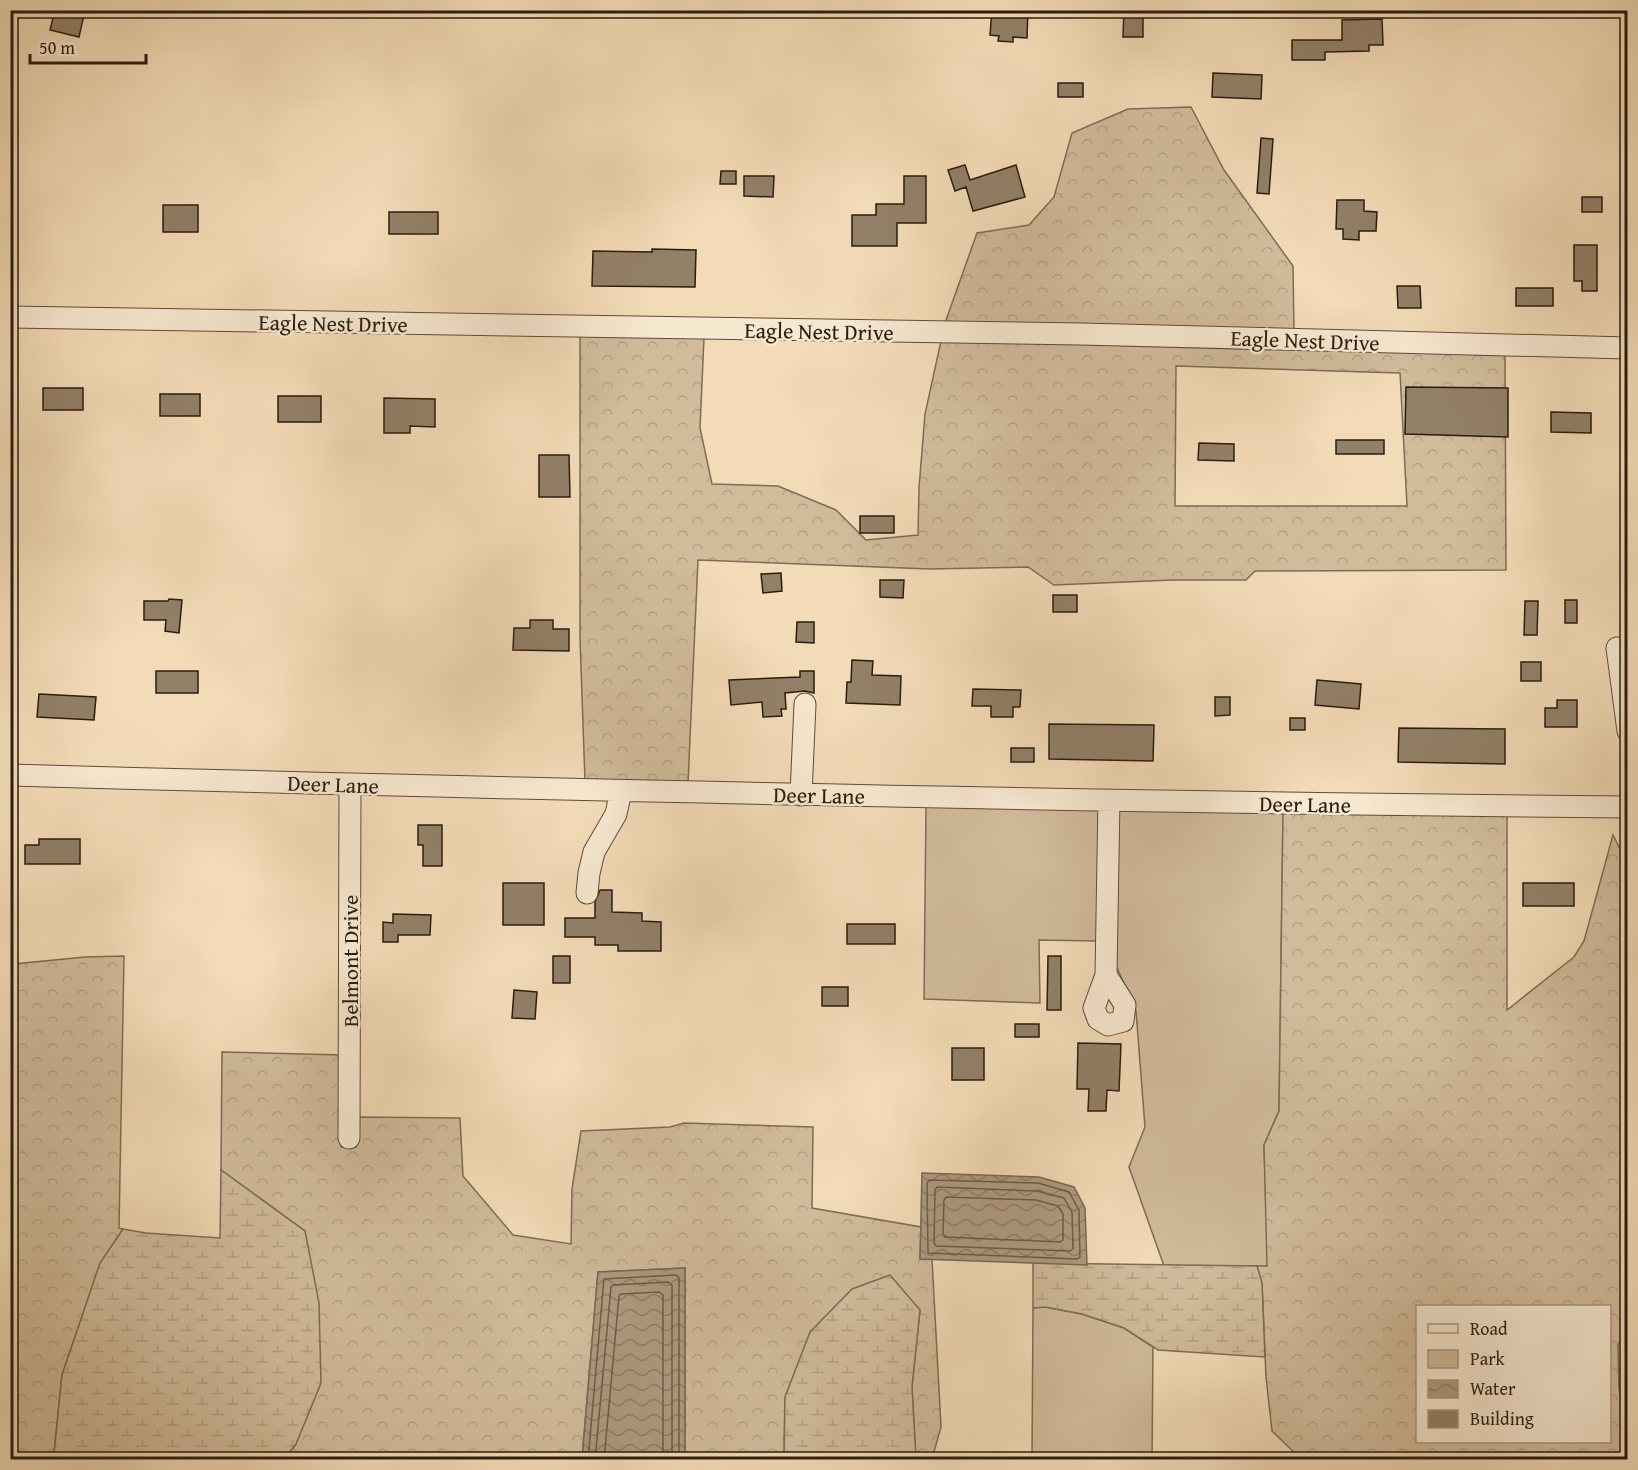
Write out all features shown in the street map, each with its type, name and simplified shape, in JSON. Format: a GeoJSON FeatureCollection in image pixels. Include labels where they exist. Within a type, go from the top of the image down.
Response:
{"type":"FeatureCollection","features":[{"type":"Feature","properties":{"kind":"street","name":"Eagle Nest Drive"},"geometry":{"type":"LineString","coordinates":[[10,317],[1082,334],[1628,348]]}},
{"type":"Feature","properties":{"kind":"street"},"geometry":{"type":"LineString","coordinates":[[1617,648],[1628,731]]}},
{"type":"Feature","properties":{"kind":"street"},"geometry":{"type":"LineString","coordinates":[[801,795],[805,704]]}},
{"type":"Feature","properties":{"kind":"street","name":"Deer Lane"},"geometry":{"type":"LineString","coordinates":[[10,775],[801,795],[1262,804],[1628,807]]}},
{"type":"Feature","properties":{"kind":"street","name":"Belmont Drive"},"geometry":{"type":"LineString","coordinates":[[349,1138],[350,784]]}},
{"type":"Feature","properties":{"kind":"street"},"geometry":{"type":"LineString","coordinates":[[587,892],[594,852],[616,814],[621,791]]}},
{"type":"Feature","properties":{"kind":"street"},"geometry":{"type":"LineString","coordinates":[[1106,975],[1109,800]]}},
{"type":"Feature","properties":{"kind":"green space"},"geometry":{"type":"Polygon","coordinates":[[[1191,107],[1224,170],[1293,266],[1294,331],[945,323],[977,233],[1029,225],[1054,197],[1072,133],[1128,109],[1191,107]]]}},
{"type":"Feature","properties":{"kind":"green space"},"geometry":{"type":"Polygon","coordinates":[[[580,336],[704,338],[700,428],[712,484],[778,486],[836,510],[866,540],[918,535],[925,414],[941,341],[1505,354],[1506,570],[1255,571],[1246,580],[1173,580],[1054,585],[1028,567],[930,569],[698,560],[688,783],[585,781],[580,639],[580,336]],[[1176,366],[1175,506],[1407,506],[1400,373],[1176,366]]]}},
{"type":"Feature","properties":{"kind":"green space"},"geometry":{"type":"Polygon","coordinates":[[[926,806],[1101,808],[1099,941],[1039,940],[1040,1003],[924,999],[926,806]]]}},
{"type":"Feature","properties":{"kind":"green space"},"geometry":{"type":"Polygon","coordinates":[[[1117,809],[1283,813],[1279,1111],[1264,1145],[1268,1266],[1164,1266],[1129,1167],[1145,1127],[1136,1011],[1115,963],[1117,809]]]}},
{"type":"Feature","properties":{"kind":"green space"},"geometry":{"type":"Polygon","coordinates":[[[1283,813],[1507,815],[1507,1010],[1574,957],[1584,941],[1613,835],[1627,863],[1623,1002],[1628,1003],[1628,1327],[1618,1345],[1619,1387],[1627,1442],[1627,1459],[1301,1459],[1272,1431],[1266,1377],[1262,1283],[1257,1266],[1267,1266],[1264,1145],[1279,1111],[1283,813]]]}},
{"type":"Feature","properties":{"kind":"green space"},"geometry":{"type":"Polygon","coordinates":[[[124,956],[119,1228],[123,1229],[100,1264],[62,1375],[54,1453],[58,1459],[11,1460],[10,1051],[14,964],[85,957],[124,956]]]}},
{"type":"Feature","properties":{"kind":"green space"},"geometry":{"type":"Polygon","coordinates":[[[222,1052],[342,1055],[341,1147],[356,1147],[357,1117],[460,1118],[463,1176],[513,1235],[571,1244],[572,1189],[581,1131],[670,1127],[684,1123],[813,1127],[812,1208],[921,1227],[920,1259],[932,1259],[941,1427],[932,1459],[916,1459],[912,1387],[920,1310],[785,1397],[784,1459],[685,1459],[685,1268],[598,1272],[582,1459],[284,1459],[296,1444],[305,1231],[221,1170],[222,1052]]]}},
{"type":"Feature","properties":{"kind":"green space"},"geometry":{"type":"Polygon","coordinates":[[[221,1170],[305,1231],[319,1303],[321,1383],[296,1444],[284,1459],[58,1459],[54,1454],[62,1375],[100,1263],[123,1229],[146,1233],[220,1238],[221,1170]]]}},
{"type":"Feature","properties":{"kind":"green space"},"geometry":{"type":"Polygon","coordinates":[[[1033,1263],[1257,1266],[1262,1283],[1265,1357],[1158,1350],[1124,1328],[1082,1314],[1045,1307],[1033,1308],[1033,1263]]]}},
{"type":"Feature","properties":{"kind":"green space"},"geometry":{"type":"Polygon","coordinates":[[[890,1275],[920,1310],[912,1387],[916,1459],[784,1459],[785,1397],[810,1332],[852,1289],[890,1275]]]}},
{"type":"Feature","properties":{"kind":"green space"},"geometry":{"type":"Polygon","coordinates":[[[1045,1307],[1082,1314],[1124,1328],[1153,1347],[1152,1459],[1032,1460],[1033,1308],[1045,1307]]]}},
{"type":"Feature","properties":{"kind":"water"},"geometry":{"type":"Polygon","coordinates":[[[922,1173],[1039,1177],[1074,1187],[1085,1208],[1087,1265],[920,1259],[922,1173]]]}},
{"type":"Feature","properties":{"kind":"water"},"geometry":{"type":"Polygon","coordinates":[[[685,1268],[685,1459],[582,1459],[598,1272],[685,1268]]]}},
{"type":"Feature","properties":{"kind":"building"},"geometry":{"type":"Polygon","coordinates":[[[55,10],[85,10],[79,37],[50,30],[55,10]]]}},
{"type":"Feature","properties":{"kind":"building"},"geometry":{"type":"Polygon","coordinates":[[[992,10],[1028,10],[1027,38],[1013,37],[1013,42],[998,41],[999,36],[990,35],[992,10]]]}},
{"type":"Feature","properties":{"kind":"building"},"geometry":{"type":"Polygon","coordinates":[[[1124,10],[1143,10],[1143,37],[1123,37],[1124,10]]]}},
{"type":"Feature","properties":{"kind":"building"},"geometry":{"type":"Polygon","coordinates":[[[1382,19],[1383,45],[1369,45],[1369,51],[1325,52],[1325,60],[1292,60],[1292,40],[1342,40],[1342,20],[1382,19]]]}},
{"type":"Feature","properties":{"kind":"building"},"geometry":{"type":"Polygon","coordinates":[[[1213,73],[1262,75],[1261,99],[1212,97],[1213,73]]]}},
{"type":"Feature","properties":{"kind":"building"},"geometry":{"type":"Polygon","coordinates":[[[1058,83],[1083,83],[1083,97],[1058,97],[1058,83]]]}},
{"type":"Feature","properties":{"kind":"building"},"geometry":{"type":"Polygon","coordinates":[[[1261,138],[1273,139],[1269,194],[1257,193],[1261,138]]]}},
{"type":"Feature","properties":{"kind":"building"},"geometry":{"type":"Polygon","coordinates":[[[965,165],[970,180],[1016,165],[1025,197],[973,211],[966,187],[955,191],[948,170],[965,165]]]}},
{"type":"Feature","properties":{"kind":"building"},"geometry":{"type":"Polygon","coordinates":[[[721,171],[736,171],[736,184],[720,184],[721,171]]]}},
{"type":"Feature","properties":{"kind":"building"},"geometry":{"type":"Polygon","coordinates":[[[744,176],[774,176],[773,197],[744,196],[744,176]]]}},
{"type":"Feature","properties":{"kind":"building"},"geometry":{"type":"Polygon","coordinates":[[[904,176],[926,176],[926,223],[897,223],[897,246],[852,246],[852,215],[876,215],[876,204],[904,204],[904,176]]]}},
{"type":"Feature","properties":{"kind":"building"},"geometry":{"type":"Polygon","coordinates":[[[1582,197],[1602,197],[1602,212],[1582,212],[1582,197]]]}},
{"type":"Feature","properties":{"kind":"building"},"geometry":{"type":"Polygon","coordinates":[[[1337,200],[1364,200],[1364,211],[1377,212],[1376,231],[1359,231],[1359,240],[1343,239],[1343,229],[1336,229],[1337,200]]]}},
{"type":"Feature","properties":{"kind":"building"},"geometry":{"type":"Polygon","coordinates":[[[163,205],[198,205],[198,232],[163,232],[163,205]]]}},
{"type":"Feature","properties":{"kind":"building"},"geometry":{"type":"Polygon","coordinates":[[[389,212],[438,212],[438,234],[389,234],[389,212]]]}},
{"type":"Feature","properties":{"kind":"building"},"geometry":{"type":"Polygon","coordinates":[[[1574,245],[1597,245],[1597,291],[1582,291],[1582,281],[1574,281],[1574,245]]]}},
{"type":"Feature","properties":{"kind":"building"},"geometry":{"type":"Polygon","coordinates":[[[652,249],[696,250],[695,287],[592,286],[593,251],[652,252],[652,249]]]}},
{"type":"Feature","properties":{"kind":"building"},"geometry":{"type":"Polygon","coordinates":[[[1397,286],[1420,286],[1421,308],[1398,308],[1397,286]]]}},
{"type":"Feature","properties":{"kind":"building"},"geometry":{"type":"Polygon","coordinates":[[[1516,288],[1553,288],[1553,306],[1516,306],[1516,288]]]}},
{"type":"Feature","properties":{"kind":"building"},"geometry":{"type":"Polygon","coordinates":[[[1406,387],[1508,388],[1508,437],[1405,434],[1406,387]]]}},
{"type":"Feature","properties":{"kind":"building"},"geometry":{"type":"Polygon","coordinates":[[[43,388],[83,388],[83,410],[43,410],[43,388]]]}},
{"type":"Feature","properties":{"kind":"building"},"geometry":{"type":"Polygon","coordinates":[[[160,394],[200,394],[200,416],[160,416],[160,394]]]}},
{"type":"Feature","properties":{"kind":"building"},"geometry":{"type":"Polygon","coordinates":[[[278,396],[321,396],[321,422],[278,422],[278,396]]]}},
{"type":"Feature","properties":{"kind":"building"},"geometry":{"type":"Polygon","coordinates":[[[384,398],[435,399],[435,427],[410,426],[410,433],[384,433],[384,398]]]}},
{"type":"Feature","properties":{"kind":"building"},"geometry":{"type":"Polygon","coordinates":[[[1551,412],[1591,413],[1591,433],[1551,432],[1551,412]]]}},
{"type":"Feature","properties":{"kind":"building"},"geometry":{"type":"Polygon","coordinates":[[[1336,440],[1384,440],[1384,454],[1336,454],[1336,440]]]}},
{"type":"Feature","properties":{"kind":"building"},"geometry":{"type":"Polygon","coordinates":[[[1199,443],[1234,444],[1234,461],[1198,460],[1199,443]]]}},
{"type":"Feature","properties":{"kind":"building"},"geometry":{"type":"Polygon","coordinates":[[[539,455],[569,455],[570,497],[539,497],[539,455]]]}},
{"type":"Feature","properties":{"kind":"building"},"geometry":{"type":"Polygon","coordinates":[[[860,516],[894,516],[894,533],[860,533],[860,516]]]}},
{"type":"Feature","properties":{"kind":"building"},"geometry":{"type":"Polygon","coordinates":[[[781,573],[782,591],[763,593],[761,574],[781,573]]]}},
{"type":"Feature","properties":{"kind":"building"},"geometry":{"type":"Polygon","coordinates":[[[880,580],[904,580],[903,598],[880,597],[880,580]]]}},
{"type":"Feature","properties":{"kind":"building"},"geometry":{"type":"Polygon","coordinates":[[[1053,595],[1077,595],[1077,612],[1053,612],[1053,595]]]}},
{"type":"Feature","properties":{"kind":"building"},"geometry":{"type":"Polygon","coordinates":[[[169,599],[182,600],[179,633],[165,631],[166,620],[144,620],[144,601],[168,601],[169,599]]]}},
{"type":"Feature","properties":{"kind":"building"},"geometry":{"type":"Polygon","coordinates":[[[1565,600],[1577,600],[1577,623],[1565,623],[1565,600]]]}},
{"type":"Feature","properties":{"kind":"building"},"geometry":{"type":"Polygon","coordinates":[[[1525,601],[1538,601],[1537,635],[1524,635],[1525,601]]]}},
{"type":"Feature","properties":{"kind":"building"},"geometry":{"type":"Polygon","coordinates":[[[530,620],[553,620],[553,629],[569,629],[569,651],[513,650],[514,628],[530,628],[530,620]]]}},
{"type":"Feature","properties":{"kind":"building"},"geometry":{"type":"Polygon","coordinates":[[[797,622],[814,622],[814,643],[796,642],[797,622]]]}},
{"type":"Feature","properties":{"kind":"building"},"geometry":{"type":"Polygon","coordinates":[[[852,660],[873,661],[872,675],[901,676],[900,705],[846,703],[847,682],[851,682],[852,660]]]}},
{"type":"Feature","properties":{"kind":"building"},"geometry":{"type":"Polygon","coordinates":[[[1521,662],[1541,662],[1541,681],[1521,681],[1521,662]]]}},
{"type":"Feature","properties":{"kind":"building"},"geometry":{"type":"Polygon","coordinates":[[[156,671],[198,671],[198,693],[156,693],[156,671]]]}},
{"type":"Feature","properties":{"kind":"building"},"geometry":{"type":"Polygon","coordinates":[[[800,671],[814,671],[814,693],[805,691],[785,693],[786,709],[781,709],[782,716],[763,717],[762,702],[731,705],[729,680],[800,677],[800,671]]]}},
{"type":"Feature","properties":{"kind":"building"},"geometry":{"type":"Polygon","coordinates":[[[1317,680],[1361,684],[1359,709],[1315,705],[1317,680]]]}},
{"type":"Feature","properties":{"kind":"building"},"geometry":{"type":"Polygon","coordinates":[[[973,689],[1021,690],[1020,707],[1013,707],[1013,717],[991,717],[991,706],[972,706],[973,689]]]}},
{"type":"Feature","properties":{"kind":"building"},"geometry":{"type":"Polygon","coordinates":[[[39,694],[96,697],[94,720],[37,717],[39,694]]]}},
{"type":"Feature","properties":{"kind":"building"},"geometry":{"type":"Polygon","coordinates":[[[1215,697],[1230,697],[1230,715],[1215,716],[1215,697]]]}},
{"type":"Feature","properties":{"kind":"building"},"geometry":{"type":"Polygon","coordinates":[[[1557,700],[1577,700],[1577,727],[1545,727],[1545,708],[1557,708],[1557,700]]]}},
{"type":"Feature","properties":{"kind":"building"},"geometry":{"type":"Polygon","coordinates":[[[1290,718],[1305,718],[1305,730],[1290,730],[1290,718]]]}},
{"type":"Feature","properties":{"kind":"building"},"geometry":{"type":"Polygon","coordinates":[[[1049,724],[1154,725],[1153,761],[1049,759],[1049,724]]]}},
{"type":"Feature","properties":{"kind":"building"},"geometry":{"type":"Polygon","coordinates":[[[1399,728],[1505,729],[1505,764],[1398,762],[1399,728]]]}},
{"type":"Feature","properties":{"kind":"building"},"geometry":{"type":"Polygon","coordinates":[[[1011,748],[1034,748],[1034,762],[1011,762],[1011,748]]]}},
{"type":"Feature","properties":{"kind":"building"},"geometry":{"type":"Polygon","coordinates":[[[418,825],[442,825],[442,866],[423,866],[423,845],[418,845],[418,825]]]}},
{"type":"Feature","properties":{"kind":"building"},"geometry":{"type":"Polygon","coordinates":[[[39,839],[80,839],[80,864],[25,864],[25,845],[39,845],[39,839]]]}},
{"type":"Feature","properties":{"kind":"building"},"geometry":{"type":"Polygon","coordinates":[[[503,883],[544,883],[544,925],[503,925],[503,883]]]}},
{"type":"Feature","properties":{"kind":"building"},"geometry":{"type":"Polygon","coordinates":[[[1523,883],[1574,883],[1574,906],[1523,906],[1523,883]]]}},
{"type":"Feature","properties":{"kind":"building"},"geometry":{"type":"Polygon","coordinates":[[[600,890],[612,890],[612,912],[642,913],[642,921],[661,922],[661,951],[618,951],[618,945],[595,945],[595,937],[565,937],[565,918],[595,918],[595,902],[600,890]]]}},
{"type":"Feature","properties":{"kind":"building"},"geometry":{"type":"Polygon","coordinates":[[[393,914],[431,915],[430,935],[398,935],[398,942],[383,942],[383,922],[393,923],[393,914]]]}},
{"type":"Feature","properties":{"kind":"building"},"geometry":{"type":"Polygon","coordinates":[[[847,924],[895,924],[895,944],[847,944],[847,924]]]}},
{"type":"Feature","properties":{"kind":"building"},"geometry":{"type":"Polygon","coordinates":[[[553,956],[570,956],[570,983],[553,983],[553,956]]]}},
{"type":"Feature","properties":{"kind":"building"},"geometry":{"type":"Polygon","coordinates":[[[1048,956],[1061,956],[1061,1010],[1047,1010],[1048,956]]]}},
{"type":"Feature","properties":{"kind":"building"},"geometry":{"type":"Polygon","coordinates":[[[822,987],[848,987],[848,1006],[822,1006],[822,987]]]}},
{"type":"Feature","properties":{"kind":"building"},"geometry":{"type":"Polygon","coordinates":[[[514,990],[537,992],[535,1019],[512,1018],[514,990]]]}},
{"type":"Feature","properties":{"kind":"building"},"geometry":{"type":"Polygon","coordinates":[[[1015,1024],[1039,1024],[1039,1037],[1015,1037],[1015,1024]]]}},
{"type":"Feature","properties":{"kind":"building"},"geometry":{"type":"Polygon","coordinates":[[[1078,1043],[1121,1044],[1119,1091],[1107,1090],[1106,1111],[1088,1111],[1089,1089],[1077,1089],[1078,1043]]]}},
{"type":"Feature","properties":{"kind":"building"},"geometry":{"type":"Polygon","coordinates":[[[952,1048],[984,1048],[984,1080],[952,1080],[952,1048]]]}}]}
